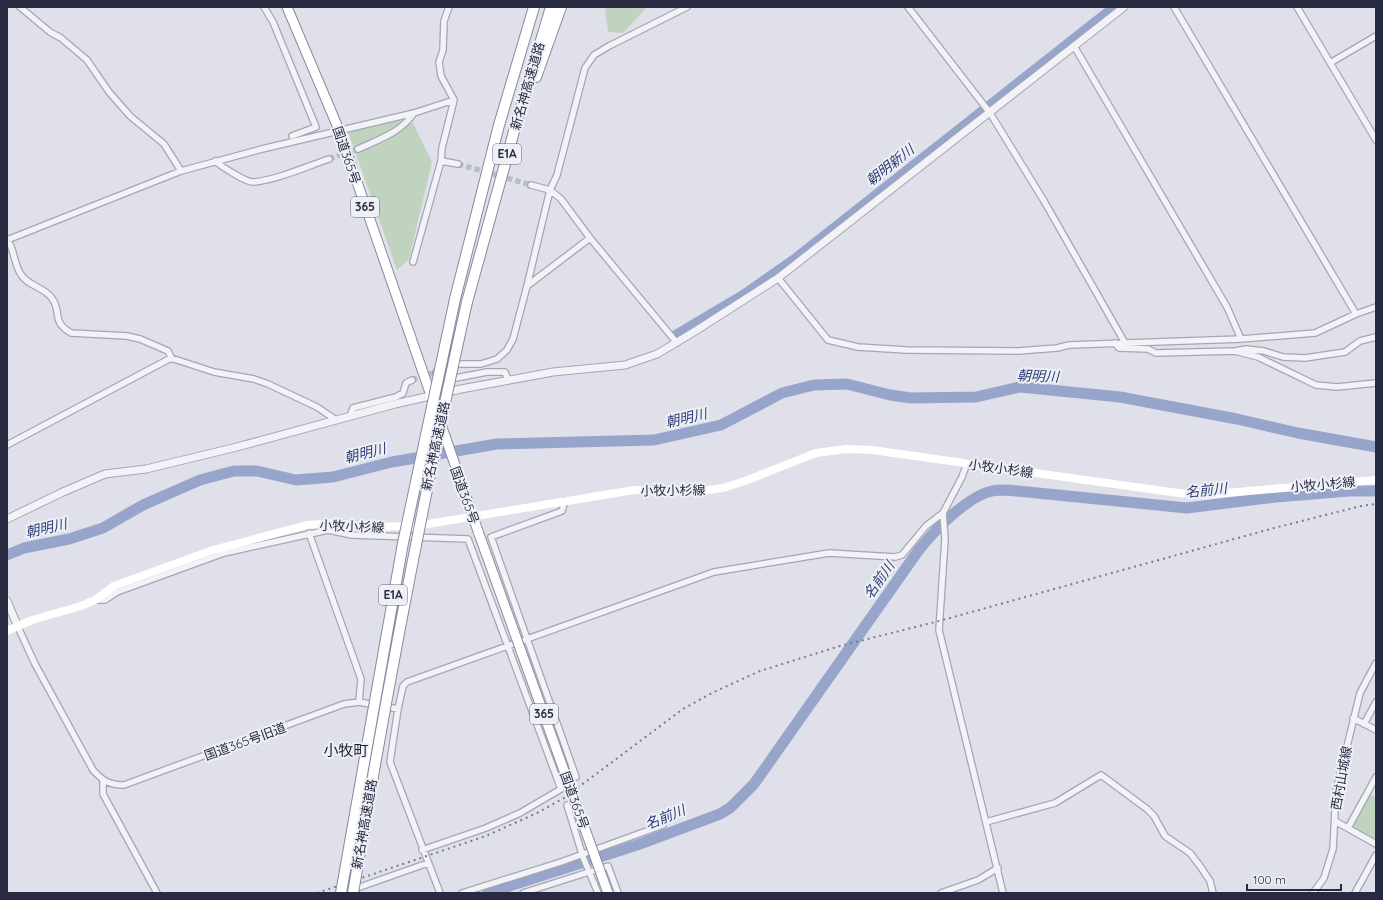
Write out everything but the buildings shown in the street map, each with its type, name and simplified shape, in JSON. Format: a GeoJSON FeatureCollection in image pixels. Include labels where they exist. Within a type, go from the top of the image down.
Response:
{"type":"FeatureCollection","features":[{"type":"Feature","properties":{"kind":"highway","name":"国道365号"},"geometry":{"type":"LineString","coordinates":[[287,7],[339,130],[468,505],[608,893]]}},
{"type":"Feature","properties":{"kind":"highway"},"geometry":{"type":"LineString","coordinates":[[499,125],[527,7]]}},
{"type":"Feature","properties":{"kind":"highway","name":"新名神高速道路"},"geometry":{"type":"LineString","coordinates":[[342,893],[403,543],[455,299],[499,125],[534,7]]}},
{"type":"Feature","properties":{"kind":"highway","name":"新名神高速道路"},"geometry":{"type":"LineString","coordinates":[[352,893],[382,718],[414,546],[438,431],[467,302],[488,220],[551,7]]}},
{"type":"Feature","properties":{"kind":"highway"},"geometry":{"type":"LineString","coordinates":[[488,220],[561,7]]}},
{"type":"Feature","properties":{"kind":"main road","name":"小牧小杉線"},"geometry":{"type":"LineString","coordinates":[[7,631],[17,625],[81,606],[95,600],[114,586],[206,553],[307,525],[338,523],[362,527],[416,526],[473,518],[634,490],[695,492],[723,488],[745,481],[816,453],[846,449],[872,450],[1178,493],[1202,495],[1376,480]]}},
{"type":"Feature","properties":{"kind":"street"},"geometry":{"type":"LineString","coordinates":[[20,7],[50,32],[62,38],[87,60],[109,92],[130,116],[164,144],[181,171]]}},
{"type":"Feature","properties":{"kind":"street"},"geometry":{"type":"LineString","coordinates":[[264,7],[279,36],[316,127],[292,136]]}},
{"type":"Feature","properties":{"kind":"street"},"geometry":{"type":"LineString","coordinates":[[413,262],[441,161],[442,148],[454,100],[441,76],[440,62],[443,50],[444,20],[448,7]]}},
{"type":"Feature","properties":{"kind":"street"},"geometry":{"type":"LineString","coordinates":[[508,380],[505,372],[487,372],[445,380],[436,372],[458,364],[481,364],[497,358],[507,350],[513,339],[550,190],[557,175],[586,68],[594,55],[688,7]]}},
{"type":"Feature","properties":{"kind":"street"},"geometry":{"type":"LineString","coordinates":[[908,7],[988,110],[1044,201],[1125,343]]}},
{"type":"Feature","properties":{"kind":"street"},"geometry":{"type":"LineString","coordinates":[[7,519],[105,474],[153,468],[350,416],[508,380],[553,372],[625,365],[642,360],[677,343],[778,278],[988,110],[1124,7]]}},
{"type":"Feature","properties":{"kind":"street"},"geometry":{"type":"LineString","coordinates":[[1174,7],[1356,314]]}},
{"type":"Feature","properties":{"kind":"street"},"geometry":{"type":"LineString","coordinates":[[1297,7],[1376,140]]}},
{"type":"Feature","properties":{"kind":"street"},"geometry":{"type":"LineString","coordinates":[[1330,63],[1376,36]]}},
{"type":"Feature","properties":{"kind":"street"},"geometry":{"type":"LineString","coordinates":[[1074,46],[1227,307],[1241,339]]}},
{"type":"Feature","properties":{"kind":"street"},"geometry":{"type":"LineString","coordinates":[[172,359],[168,350],[140,339],[127,336],[71,333],[63,328],[59,324],[52,297],[24,279],[19,273],[7,239],[181,171],[215,161],[414,112],[454,100]]}},
{"type":"Feature","properties":{"kind":"street"},"geometry":{"type":"LineString","coordinates":[[358,149],[394,133],[406,123],[414,112]]}},
{"type":"Feature","properties":{"kind":"street"},"geometry":{"type":"LineString","coordinates":[[215,161],[221,166],[252,182],[270,178],[328,159]]}},
{"type":"Feature","properties":{"kind":"street"},"geometry":{"type":"LineString","coordinates":[[441,161],[458,164]]}},
{"type":"Feature","properties":{"kind":"street"},"geometry":{"type":"LineString","coordinates":[[531,185],[550,190],[561,199],[590,238],[677,343]]}},
{"type":"Feature","properties":{"kind":"street"},"geometry":{"type":"LineString","coordinates":[[527,286],[590,238]]}},
{"type":"Feature","properties":{"kind":"street"},"geometry":{"type":"LineString","coordinates":[[778,278],[828,340],[858,347],[906,350],[1018,351],[1057,348],[1069,345],[1241,339],[1315,333],[1356,314],[1376,307]]}},
{"type":"Feature","properties":{"kind":"street"},"geometry":{"type":"LineString","coordinates":[[1115,344],[1119,348],[1148,349],[1156,354],[1235,351],[1246,349],[1264,351],[1282,357],[1305,358],[1345,352],[1360,340],[1376,337]]}},
{"type":"Feature","properties":{"kind":"street"},"geometry":{"type":"LineString","coordinates":[[1235,351],[1258,357],[1316,385],[1337,387],[1376,383]]}},
{"type":"Feature","properties":{"kind":"street"},"geometry":{"type":"LineString","coordinates":[[7,444],[172,359],[214,372],[254,379],[268,384],[317,407],[336,420]]}},
{"type":"Feature","properties":{"kind":"street"},"geometry":{"type":"LineString","coordinates":[[350,416],[354,408],[396,397],[403,393],[406,383],[412,380]]}},
{"type":"Feature","properties":{"kind":"street"},"geometry":{"type":"LineString","coordinates":[[440,893],[422,850],[390,762],[398,709],[403,686],[407,682],[714,572],[829,553],[895,557],[902,555],[926,526],[943,515],[962,477],[967,463]]}},
{"type":"Feature","properties":{"kind":"street"},"geometry":{"type":"LineString","coordinates":[[565,501],[562,511],[491,537],[576,778]]}},
{"type":"Feature","properties":{"kind":"street"},"geometry":{"type":"LineString","coordinates":[[943,515],[945,539],[939,630],[1003,893]]}},
{"type":"Feature","properties":{"kind":"street"},"geometry":{"type":"LineString","coordinates":[[95,600],[105,600],[130,587],[224,553],[309,533],[328,530],[352,535],[468,540],[509,646],[561,790],[520,813],[493,825],[422,850]]}},
{"type":"Feature","properties":{"kind":"street"},"geometry":{"type":"LineString","coordinates":[[309,533],[361,679],[359,702]]}},
{"type":"Feature","properties":{"kind":"street"},"geometry":{"type":"LineString","coordinates":[[7,602],[35,664],[90,763],[103,781],[103,794],[157,893]]}},
{"type":"Feature","properties":{"kind":"street","name":"西村山城線"},"geometry":{"type":"LineString","coordinates":[[1313,893],[1324,878],[1330,861],[1333,848],[1336,792],[1353,718],[1360,693],[1376,663]]}},
{"type":"Feature","properties":{"kind":"street","name":"国道365号旧道"},"geometry":{"type":"LineString","coordinates":[[103,781],[113,785],[124,785],[344,704],[359,702],[398,709]]}},
{"type":"Feature","properties":{"kind":"street"},"geometry":{"type":"LineString","coordinates":[[1364,724],[1376,702]]}},
{"type":"Feature","properties":{"kind":"street"},"geometry":{"type":"LineString","coordinates":[[1353,718],[1376,730]]}},
{"type":"Feature","properties":{"kind":"street"},"geometry":{"type":"LineString","coordinates":[[986,822],[1055,803],[1101,776],[1147,809],[1152,814],[1165,836],[1190,853],[1210,881],[1213,893]]}},
{"type":"Feature","properties":{"kind":"street"},"geometry":{"type":"LineString","coordinates":[[1348,828],[1376,777]]}},
{"type":"Feature","properties":{"kind":"street"},"geometry":{"type":"LineString","coordinates":[[567,805],[583,855],[598,893]]}},
{"type":"Feature","properties":{"kind":"street"},"geometry":{"type":"LineString","coordinates":[[1335,821],[1376,844]]}},
{"type":"Feature","properties":{"kind":"street"},"geometry":{"type":"LineString","coordinates":[[462,893],[583,855],[663,825]]}},
{"type":"Feature","properties":{"kind":"street"},"geometry":{"type":"LineString","coordinates":[[1355,893],[1376,854]]}},
{"type":"Feature","properties":{"kind":"street"},"geometry":{"type":"LineString","coordinates":[[342,893],[428,863]]}},
{"type":"Feature","properties":{"kind":"street"},"geometry":{"type":"LineString","coordinates":[[523,893],[608,866],[618,893]]}},
{"type":"Feature","properties":{"kind":"street"},"geometry":{"type":"LineString","coordinates":[[941,893],[978,880],[998,868]]}},
{"type":"Feature","properties":{"kind":"green space"},"geometry":{"type":"Polygon","coordinates":[[[605,7],[647,7],[623,33],[608,32],[605,7]]]}},
{"type":"Feature","properties":{"kind":"green space"},"geometry":{"type":"Polygon","coordinates":[[[392,119],[413,123],[432,162],[409,259],[397,270],[348,132],[392,119]]]}},
{"type":"Feature","properties":{"kind":"green space"},"geometry":{"type":"Polygon","coordinates":[[[1369,794],[1376,798],[1376,840],[1352,825],[1369,794]]]}},
{"type":"Feature","properties":{"kind":"waterway","name":"朝明新川"},"geometry":{"type":"LineString","coordinates":[[675,336],[744,295],[794,260],[1115,7]]}},
{"type":"Feature","properties":{"kind":"waterway","name":"朝明川"},"geometry":{"type":"LineString","coordinates":[[7,555],[24,548],[69,539],[103,528],[143,505],[200,480],[234,471],[257,471],[296,480],[333,477],[392,462],[497,444],[654,440],[721,425],[782,393],[814,385],[847,384],[890,395],[911,398],[976,397],[1020,387],[1120,397],[1237,419],[1298,433],[1376,447]]}},
{"type":"Feature","properties":{"kind":"waterway","name":"名前川"},"geometry":{"type":"LineString","coordinates":[[488,893],[637,845],[720,814],[730,808],[754,784],[918,551],[961,507],[982,494],[998,490],[1007,490],[1187,508],[1276,497],[1349,491],[1376,491]]}},
{"type":"Feature","properties":{"kind":"tunnel"},"geometry":{"type":"LineString","coordinates":[[329,159],[358,149]]}},
{"type":"Feature","properties":{"kind":"tunnel"},"geometry":{"type":"LineString","coordinates":[[458,164],[531,185]]}},
{"type":"Feature","properties":{"kind":"tunnel"},"geometry":{"type":"LineString","coordinates":[[412,380],[436,372]]}},
{"type":"Feature","properties":{"kind":"railway"},"geometry":{"type":"LineString","coordinates":[[317,893],[486,836],[537,813],[564,798],[683,709],[712,693],[760,671],[840,646],[939,621],[1274,528],[1361,506],[1376,504]]}},
{"type":"Feature","properties":{"kind":"district","name":"小牧町"},"geometry":{"type":"Point","coordinates":[346,751]}}]}
